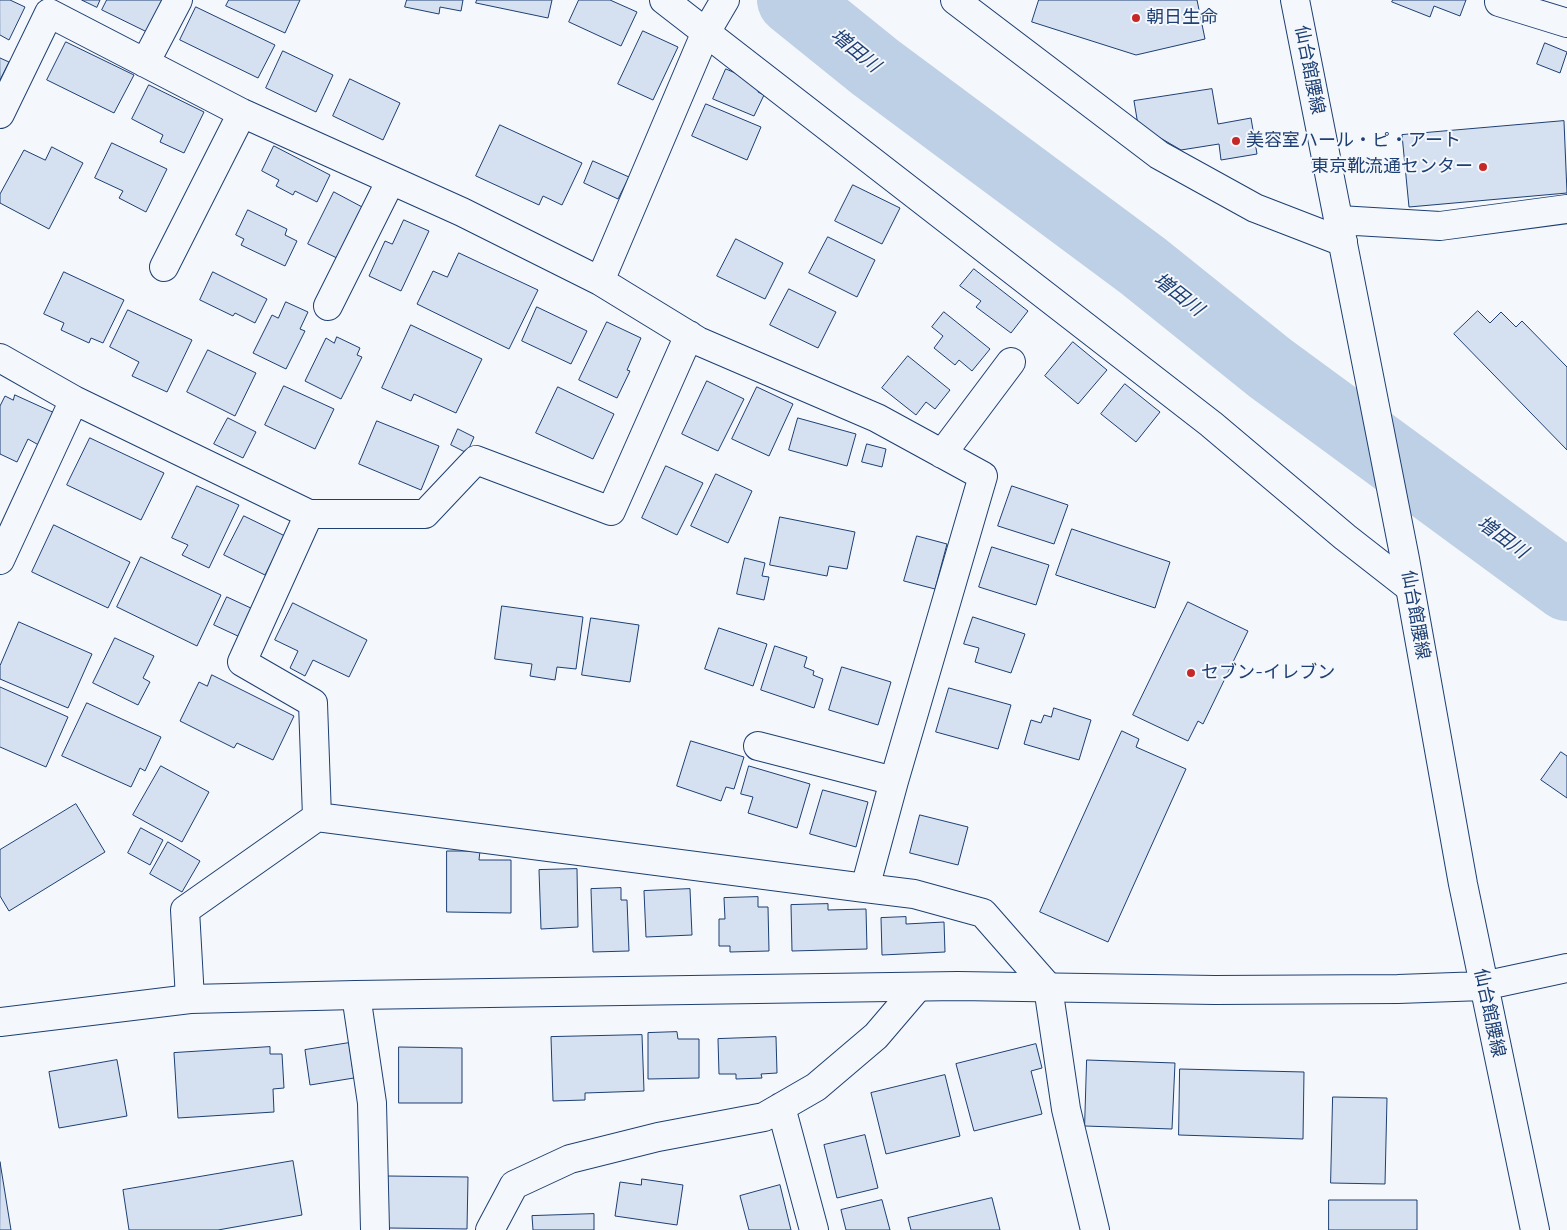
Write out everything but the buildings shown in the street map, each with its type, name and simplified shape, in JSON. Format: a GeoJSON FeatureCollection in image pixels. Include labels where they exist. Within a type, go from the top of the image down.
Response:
{"type":"FeatureCollection","features":[{"type":"Feature","properties":{"kind":"street"},"geometry":{"type":"LineString","coordinates":[[145,63],[178,0]]}},
{"type":"Feature","properties":{"kind":"street"},"geometry":{"type":"LineString","coordinates":[[664,0],[705,34],[1211,424],[1345,537],[1409,587]]}},
{"type":"Feature","properties":{"kind":"street"},"geometry":{"type":"LineString","coordinates":[[600,281],[705,34],[725,0]]}},
{"type":"Feature","properties":{"kind":"street"},"geometry":{"type":"LineString","coordinates":[[955,0],[1159,155],[1255,208],[1341,231],[1440,226],[1567,209]]}},
{"type":"Feature","properties":{"kind":"street","name":"仙台館腰線"},"geometry":{"type":"LineString","coordinates":[[1295,0],[1405,559],[1483,986],[1535,1230]]}},
{"type":"Feature","properties":{"kind":"street"},"geometry":{"type":"LineString","coordinates":[[1500,2],[1567,22]]}},
{"type":"Feature","properties":{"kind":"street"},"geometry":{"type":"LineString","coordinates":[[0,114],[48,13],[242,113],[462,212],[600,281],[689,335],[877,418],[983,476],[894,781],[865,888]]}},
{"type":"Feature","properties":{"kind":"street"},"geometry":{"type":"LineString","coordinates":[[164,267],[242,113]]}},
{"type":"Feature","properties":{"kind":"street"},"geometry":{"type":"LineString","coordinates":[[328,306],[391,180]]}},
{"type":"Feature","properties":{"kind":"street"},"geometry":{"type":"LineString","coordinates":[[0,358],[74,400],[309,514],[425,514],[476,460],[611,511],[689,335]]}},
{"type":"Feature","properties":{"kind":"street"},"geometry":{"type":"LineString","coordinates":[[942,454],[1011,362]]}},
{"type":"Feature","properties":{"kind":"street"},"geometry":{"type":"LineString","coordinates":[[0,560],[74,400]]}},
{"type":"Feature","properties":{"kind":"street"},"geometry":{"type":"LineString","coordinates":[[309,514],[242,662],[313,703],[317,817]]}},
{"type":"Feature","properties":{"kind":"street"},"geometry":{"type":"LineString","coordinates":[[758,746],[894,781]]}},
{"type":"Feature","properties":{"kind":"street"},"geometry":{"type":"LineString","coordinates":[[190,1000],[185,910],[317,817],[914,894],[983,913],[1048,987],[1066,1109],[1095,1230]]}},
{"type":"Feature","properties":{"kind":"street"},"geometry":{"type":"LineString","coordinates":[[0,1022],[190,1000],[356,994],[1048,987],[1235,990],[1398,989],[1483,986],[1567,968]]}},
{"type":"Feature","properties":{"kind":"street"},"geometry":{"type":"LineString","coordinates":[[490,1230],[514,1186],[570,1159],[658,1137],[764,1117],[816,1087],[876,1036],[917,988]]}},
{"type":"Feature","properties":{"kind":"street"},"geometry":{"type":"LineString","coordinates":[[356,994],[372,1103],[375,1230]]}},
{"type":"Feature","properties":{"kind":"street"},"geometry":{"type":"LineString","coordinates":[[780,1107],[814,1230]]}},
{"type":"Feature","properties":{"kind":"waterway","name":"増田川"},"geometry":{"type":"LineString","coordinates":[[792,0],[875,67],[1143,266],[1270,368],[1567,586]]}},
{"type":"Feature","properties":{"kind":"place","name":"朝日生命"},"geometry":{"type":"Point","coordinates":[1136,18]}},
{"type":"Feature","properties":{"kind":"place","name":"美容室ハール・ピ・アート"},"geometry":{"type":"Point","coordinates":[1236,141]}},
{"type":"Feature","properties":{"kind":"place","name":"東京靴流通センター"},"geometry":{"type":"Point","coordinates":[1483,167]}},
{"type":"Feature","properties":{"kind":"place","name":"セブン-イレブン"},"geometry":{"type":"Point","coordinates":[1191,673]}}]}
